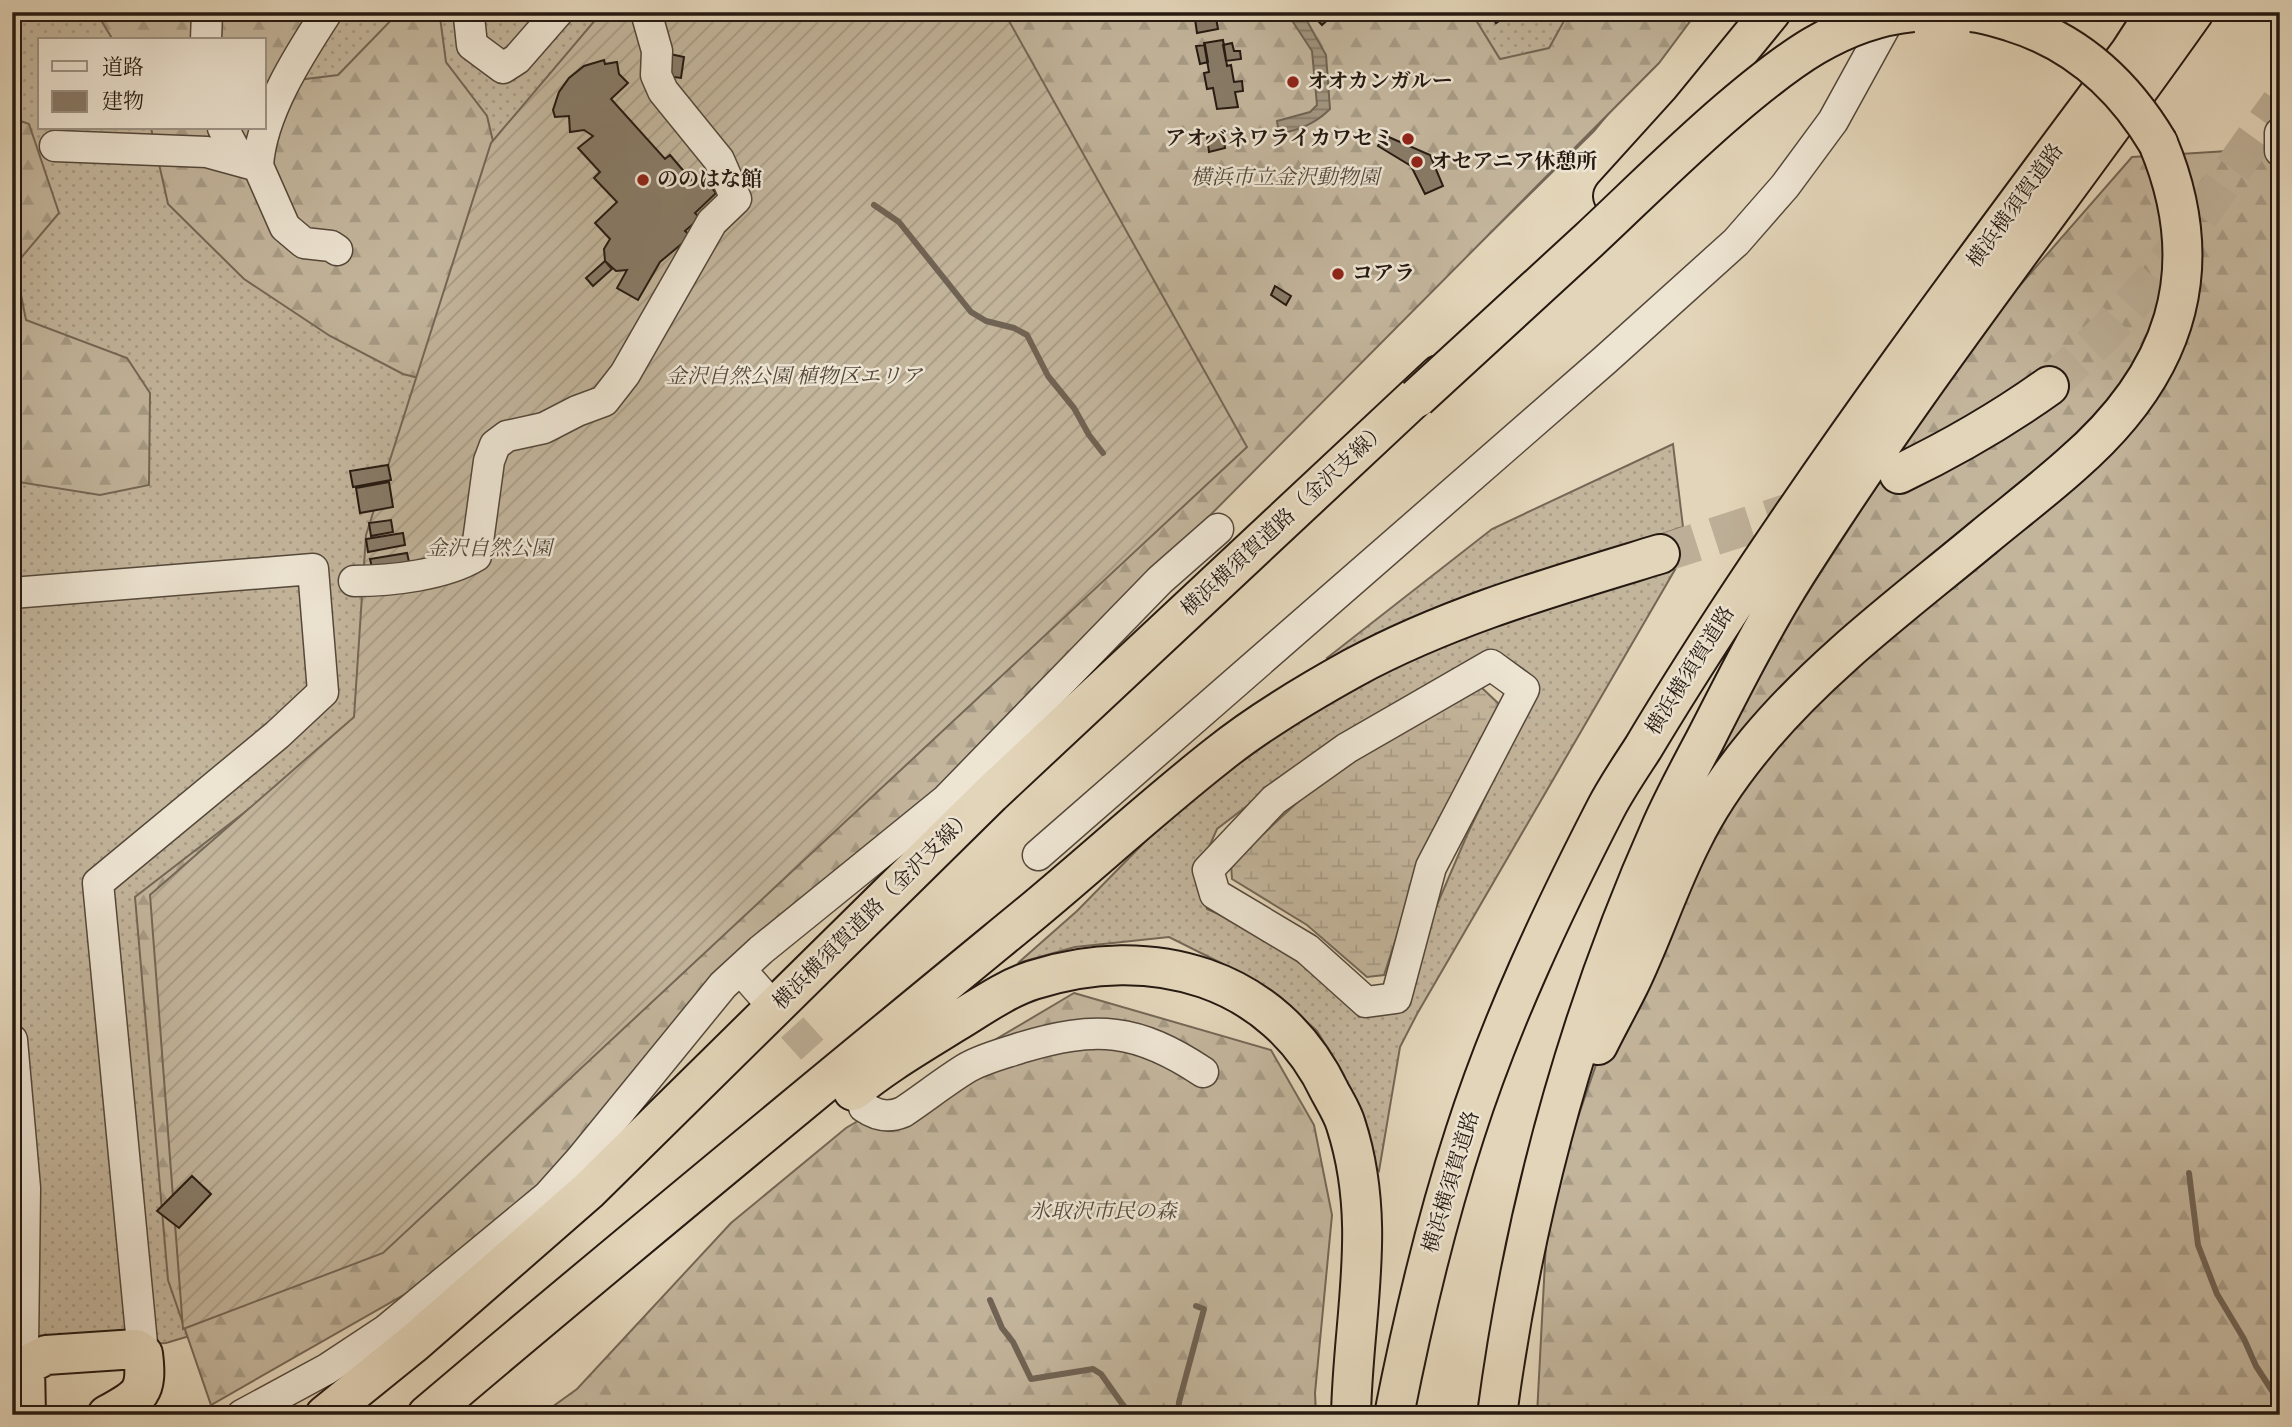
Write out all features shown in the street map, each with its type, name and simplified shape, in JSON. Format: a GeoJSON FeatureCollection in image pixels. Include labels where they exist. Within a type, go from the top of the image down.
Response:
{"type":"FeatureCollection","features":[{"type":"Feature","properties":{"kind":"highway"},"geometry":{"type":"LineString","coordinates":[[1417,398],[1628,180],[1690,111],[1771,12]]}},
{"type":"Feature","properties":{"kind":"highway"},"geometry":{"type":"LineString","coordinates":[[1417,398],[1704,131],[1770,75],[1794,57],[1828,38],[1866,22],[1913,12]]}},
{"type":"Feature","properties":{"kind":"highway"},"geometry":{"type":"LineString","coordinates":[[1552,1132],[1630,984],[1692,839],[1745,757],[1830,666],[2073,464],[2110,427],[2140,390],[2168,337],[2182,286],[2183,258],[2176,190],[2158,143],[2142,116],[2118,86],[2079,54],[2030,28],[1971,12]]}},
{"type":"Feature","properties":{"kind":"highway","name":"横浜横須賀道路"},"geometry":{"type":"LineString","coordinates":[[1394,1415],[1410,1331],[1435,1230],[1466,1130],[1504,1028],[1544,933],[1608,804],[1677,691],[1777,538],[1874,399],[2156,12]]}},
{"type":"Feature","properties":{"kind":"highway","name":"横浜横須賀道路"},"geometry":{"type":"LineString","coordinates":[[1497,1415],[1505,1355],[1529,1230],[1552,1132],[1583,1026],[1620,925],[1662,823],[1743,666],[1795,575],[1867,465],[2194,12]]}},
{"type":"Feature","properties":{"kind":"highway"},"geometry":{"type":"LineString","coordinates":[[1899,474],[1952,449],[1993,425],[2049,386]]}},
{"type":"Feature","properties":{"kind":"highway","name":"横浜横須賀道路（金沢支線）"},"geometry":{"type":"LineString","coordinates":[[325,1415],[414,1343],[588,1191],[991,794],[1417,398]]}},
{"type":"Feature","properties":{"kind":"highway"},"geometry":{"type":"LineString","coordinates":[[428,1415],[671,1208],[1070,882],[1219,754],[1297,701],[1418,636],[1491,608],[1660,554]]}},
{"type":"Feature","properties":{"kind":"highway"},"geometry":{"type":"LineString","coordinates":[[428,1415],[569,1320],[878,1070],[990,1001],[1030,981],[1099,965],[1145,965],[1194,974],[1235,990],[1263,1007],[1292,1034],[1319,1068],[1346,1124],[1363,1212],[1361,1284],[1351,1415]]}},
{"type":"Feature","properties":{"kind":"highway"},"geometry":{"type":"LineString","coordinates":[[26,1415],[25,1366],[46,1355],[136,1349],[144,1354],[146,1376],[142,1391],[129,1403],[107,1415]]}},
{"type":"Feature","properties":{"kind":"lane"},"geometry":{"type":"LineString","coordinates":[[205,38],[207,12]]}},
{"type":"Feature","properties":{"kind":"lane"},"geometry":{"type":"LineString","coordinates":[[266,122],[306,44],[327,12]]}},
{"type":"Feature","properties":{"kind":"lane"},"geometry":{"type":"LineString","coordinates":[[473,12],[469,18],[472,45],[503,68],[517,59],[558,12]]}},
{"type":"Feature","properties":{"kind":"lane"},"geometry":{"type":"LineString","coordinates":[[355,581],[383,581],[460,566],[476,556],[489,461],[495,446],[507,436],[544,428],[604,401],[625,374],[712,222],[736,199],[719,160],[663,92],[656,75],[657,51],[646,12]]}},
{"type":"Feature","properties":{"kind":"lane"},"geometry":{"type":"LineString","coordinates":[[1038,855],[1595,369],[1736,242],[1785,186],[1833,121],[1894,12]]}},
{"type":"Feature","properties":{"kind":"lane"},"geometry":{"type":"LineString","coordinates":[[224,130],[237,154],[258,166]]}},
{"type":"Feature","properties":{"kind":"lane"},"geometry":{"type":"LineString","coordinates":[[264,130],[258,166],[285,227],[303,243],[331,246],[337,250]]}},
{"type":"Feature","properties":{"kind":"lane"},"geometry":{"type":"LineString","coordinates":[[2280,133],[2280,151]]}},
{"type":"Feature","properties":{"kind":"lane"},"geometry":{"type":"LineString","coordinates":[[55,146],[207,152],[258,166]]}},
{"type":"Feature","properties":{"kind":"lane"},"geometry":{"type":"LineString","coordinates":[[242,1415],[327,1369],[386,1330],[548,1196],[581,1160],[723,985],[761,950],[946,800],[1160,580],[1218,529]]}},
{"type":"Feature","properties":{"kind":"lane"},"geometry":{"type":"LineString","coordinates":[[12,593],[313,569],[323,692],[277,735],[97,883],[144,1354]]}},
{"type":"Feature","properties":{"kind":"lane"},"geometry":{"type":"LineString","coordinates":[[1492,665],[1524,689],[1431,867],[1396,998],[1366,1002],[1307,949],[1214,894],[1208,870],[1274,800],[1347,748],[1492,665]]}},
{"type":"Feature","properties":{"kind":"lane"},"geometry":{"type":"LineString","coordinates":[[741,970],[762,994]]}},
{"type":"Feature","properties":{"kind":"lane"},"geometry":{"type":"LineString","coordinates":[[864,1107],[874,1114],[893,1116],[903,1112],[966,1068],[1041,1042],[1100,1032],[1141,1039],[1175,1053],[1203,1072]]}},
{"type":"Feature","properties":{"kind":"lane"},"geometry":{"type":"LineString","coordinates":[[12,1040],[25,1188],[25,1366]]}},
{"type":"Feature","properties":{"kind":"green space","name":"金沢自然公園"},"geometry":{"type":"Polygon","coordinates":[[[12,12],[1693,12],[1594,131],[535,1172],[411,1270],[166,1343],[34,1352],[12,1415],[12,12]]]}},
{"type":"Feature","properties":{"kind":"green space"},"geometry":{"type":"Polygon","coordinates":[[[96,12],[315,12],[289,81],[338,75],[399,12],[436,12],[440,17],[446,62],[487,116],[511,217],[462,389],[403,374],[330,336],[244,279],[168,204],[151,130],[266,130],[266,38],[112,38],[96,12]]]}},
{"type":"Feature","properties":{"kind":"green space","name":"金沢自然公園 植物区エリア"},"geometry":{"type":"Polygon","coordinates":[[[602,12],[1004,12],[1247,447],[383,1253],[183,1329],[150,895],[354,717],[366,535],[491,143],[602,12]]]}},
{"type":"Feature","properties":{"kind":"green space","name":"金沢自然公園 植物区エリア"},"geometry":{"type":"Polygon","coordinates":[[[675,12],[1471,12],[1500,59],[1549,48],[1569,12],[1697,12],[1659,63],[862,866],[465,1260],[211,1405],[168,1280],[135,897],[373,713],[675,12]]]}},
{"type":"Feature","properties":{"kind":"green space"},"geometry":{"type":"Polygon","coordinates":[[[12,118],[29,124],[59,213],[15,265],[26,320],[127,358],[150,393],[149,485],[100,495],[12,481],[12,118]]]}},
{"type":"Feature","properties":{"kind":"green space"},"geometry":{"type":"Polygon","coordinates":[[[2280,138],[2280,1415],[1537,1415],[1548,1204],[1678,827],[1719,757],[1732,727],[1797,609],[1908,438],[2008,299],[2132,157],[2260,149],[2280,138]]]}},
{"type":"Feature","properties":{"kind":"green space"},"geometry":{"type":"Polygon","coordinates":[[[1673,444],[1683,527],[1528,579],[1335,665],[1327,658],[1492,529],[1673,444]]]}},
{"type":"Feature","properties":{"kind":"green space"},"geometry":{"type":"Polygon","coordinates":[[[1680,561],[1400,1047],[1379,1171],[1367,1159],[1344,1075],[1317,1031],[1285,1002],[1221,963],[1169,937],[1075,947],[1018,963],[1077,911],[1236,749],[1454,633],[1680,561]],[[1489,650],[1325,746],[1217,829],[1202,863],[1207,909],[1279,940],[1345,999],[1359,1017],[1400,1010],[1430,921],[1467,835],[1536,691],[1489,650]]]}},
{"type":"Feature","properties":{"kind":"green space"},"geometry":{"type":"Polygon","coordinates":[[[1481,687],[1501,706],[1425,851],[1384,975],[1367,977],[1307,925],[1232,879],[1231,864],[1330,772],[1481,687]]]}},
{"type":"Feature","properties":{"kind":"green space","name":"氷取沢市民の森"},"geometry":{"type":"Polygon","coordinates":[[[1074,993],[1271,1050],[1314,1125],[1332,1215],[1315,1393],[1316,1415],[541,1415],[577,1389],[731,1223],[846,1128],[1074,993]]]}},
{"type":"Feature","properties":{"kind":"shaded area"},"geometry":{"type":"Polygon","coordinates":[[[1281,12],[1302,12],[1326,55],[1330,109],[1306,126],[1279,134],[1277,121],[1310,112],[1317,105],[1312,51],[1289,16],[1281,12]]]}},
{"type":"Feature","properties":{"kind":"building"},"geometry":{"type":"Polygon","coordinates":[[[1194,12],[1215,12],[1218,29],[1197,33],[1194,12]]]}},
{"type":"Feature","properties":{"kind":"building"},"geometry":{"type":"Polygon","coordinates":[[[1310,12],[1334,12],[1335,13],[1322,25],[1310,12]]]}},
{"type":"Feature","properties":{"kind":"building"},"geometry":{"type":"Polygon","coordinates":[[[1489,12],[1511,12],[1511,13],[1496,23],[1489,12]]]}},
{"type":"Feature","properties":{"kind":"building"},"geometry":{"type":"Polygon","coordinates":[[[1223,40],[1227,66],[1231,65],[1234,82],[1242,81],[1243,91],[1235,92],[1238,107],[1217,109],[1213,88],[1207,89],[1204,73],[1209,72],[1204,43],[1223,40]]]}},
{"type":"Feature","properties":{"kind":"building"},"geometry":{"type":"Polygon","coordinates":[[[1232,43],[1234,51],[1240,51],[1241,59],[1226,61],[1223,45],[1232,43]]]}},
{"type":"Feature","properties":{"kind":"building"},"geometry":{"type":"Polygon","coordinates":[[[1205,45],[1208,62],[1200,64],[1196,46],[1205,45]]]}},
{"type":"Feature","properties":{"kind":"building"},"geometry":{"type":"Polygon","coordinates":[[[670,54],[684,57],[681,78],[666,76],[670,54]]]}},
{"type":"Feature","properties":{"kind":"building","name":"ののはな館"},"geometry":{"type":"Polygon","coordinates":[[[604,60],[605,64],[617,62],[619,74],[628,83],[611,99],[665,159],[670,155],[693,182],[701,175],[716,193],[695,213],[700,218],[685,231],[691,236],[660,262],[638,300],[617,288],[627,270],[616,271],[605,261],[604,249],[610,239],[595,223],[617,202],[594,178],[600,172],[578,148],[593,136],[584,130],[570,132],[569,116],[555,117],[553,110],[559,92],[569,78],[584,66],[604,60]]]}},
{"type":"Feature","properties":{"kind":"building"},"geometry":{"type":"Polygon","coordinates":[[[1223,134],[1225,148],[1209,152],[1207,137],[1223,134]]]}},
{"type":"Feature","properties":{"kind":"building","name":"オセアニア休憩所"},"geometry":{"type":"Polygon","coordinates":[[[1384,135],[1430,155],[1443,186],[1425,194],[1411,166],[1378,146],[1384,135]]]}},
{"type":"Feature","properties":{"kind":"building"},"geometry":{"type":"Polygon","coordinates":[[[605,261],[612,269],[593,286],[586,278],[605,261]]]}},
{"type":"Feature","properties":{"kind":"building"},"geometry":{"type":"Polygon","coordinates":[[[1275,286],[1291,296],[1286,305],[1271,295],[1275,286]]]}},
{"type":"Feature","properties":{"kind":"building"},"geometry":{"type":"Polygon","coordinates":[[[388,465],[391,480],[353,487],[350,471],[388,465]]]}},
{"type":"Feature","properties":{"kind":"building"},"geometry":{"type":"Polygon","coordinates":[[[389,482],[393,507],[360,513],[356,488],[389,482]]]}},
{"type":"Feature","properties":{"kind":"building"},"geometry":{"type":"Polygon","coordinates":[[[391,520],[393,532],[371,536],[369,523],[391,520]]]}},
{"type":"Feature","properties":{"kind":"building"},"geometry":{"type":"Polygon","coordinates":[[[403,533],[405,545],[368,552],[366,539],[403,533]]]}},
{"type":"Feature","properties":{"kind":"building"},"geometry":{"type":"Polygon","coordinates":[[[407,553],[410,566],[373,572],[370,559],[407,553]]]}},
{"type":"Feature","properties":{"kind":"building"},"geometry":{"type":"Polygon","coordinates":[[[192,1176],[211,1194],[179,1228],[157,1211],[192,1176]]]}},
{"type":"Feature","properties":{"kind":"waterway"},"geometry":{"type":"LineString","coordinates":[[874,205],[899,222],[971,312],[986,321],[1014,328],[1027,335],[1048,376],[1074,408],[1103,453]]}},
{"type":"Feature","properties":{"kind":"waterway"},"geometry":{"type":"LineString","coordinates":[[2189,1173],[2198,1245],[2217,1294],[2244,1339],[2256,1366],[2280,1403]]}},
{"type":"Feature","properties":{"kind":"waterway"},"geometry":{"type":"LineString","coordinates":[[990,1300],[1002,1328],[1013,1342],[1031,1379],[1093,1369],[1101,1374],[1130,1415]]}},
{"type":"Feature","properties":{"kind":"waterway"},"geometry":{"type":"LineString","coordinates":[[1178,1415],[1179,1402],[1204,1309],[1196,1306]]}},
{"type":"Feature","properties":{"kind":"tunnel"},"geometry":{"type":"LineString","coordinates":[[2049,386],[2105,333],[2155,278],[2280,103]]}},
{"type":"Feature","properties":{"kind":"tunnel"},"geometry":{"type":"LineString","coordinates":[[1660,554],[1818,503]]}},
{"type":"Feature","properties":{"kind":"tunnel"},"geometry":{"type":"LineString","coordinates":[[762,994],[849,1090]]}},
{"type":"Feature","properties":{"kind":"place","name":"オオカンガルー"},"geometry":{"type":"Point","coordinates":[1293,82]}},
{"type":"Feature","properties":{"kind":"place","name":"アオバネワライカワセミ"},"geometry":{"type":"Point","coordinates":[1408,139]}},
{"type":"Feature","properties":{"kind":"place","name":"オセアニア休憩所"},"geometry":{"type":"Point","coordinates":[1417,162]}},
{"type":"Feature","properties":{"kind":"place","name":"ののはな館"},"geometry":{"type":"Point","coordinates":[643,180]}},
{"type":"Feature","properties":{"kind":"place","name":"コアラ"},"geometry":{"type":"Point","coordinates":[1338,274]}},
{"type":"Feature","properties":{"kind":"park label","name":"横浜市立金沢動物園"},"geometry":{"type":"Point","coordinates":[1285,178]}}]}
